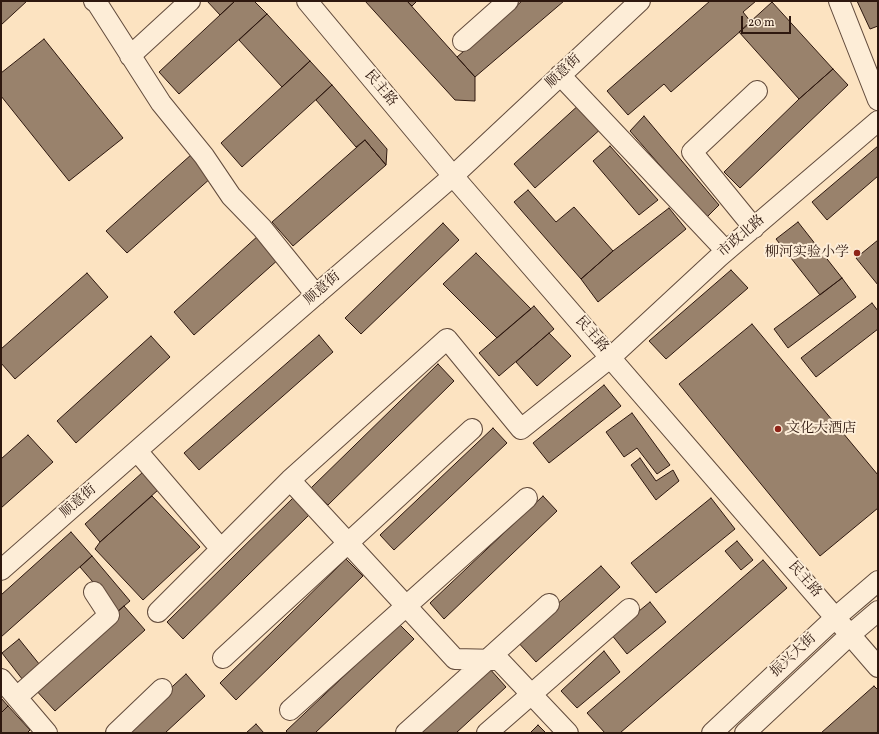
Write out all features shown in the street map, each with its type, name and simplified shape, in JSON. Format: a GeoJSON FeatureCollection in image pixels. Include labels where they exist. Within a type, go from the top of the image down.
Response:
{"type":"FeatureCollection","features":[{"type":"Feature","properties":{"kind":"street"},"geometry":{"type":"LineString","coordinates":[[94,1],[161,103],[204,156],[231,196],[262,228],[316,295]]}},
{"type":"Feature","properties":{"kind":"street"},"geometry":{"type":"LineString","coordinates":[[130,56],[190,1]]}},
{"type":"Feature","properties":{"kind":"street","name":"民主路"},"geometry":{"type":"LineString","coordinates":[[307,1],[453,176],[878,667]]}},
{"type":"Feature","properties":{"kind":"street"},"geometry":{"type":"LineString","coordinates":[[463,41],[508,1]]}},
{"type":"Feature","properties":{"kind":"street","name":"顺意街"},"geometry":{"type":"LineString","coordinates":[[1,570],[453,176],[640,1]]}},
{"type":"Feature","properties":{"kind":"street"},"geometry":{"type":"LineString","coordinates":[[839,1],[878,100]]}},
{"type":"Feature","properties":{"kind":"street"},"geometry":{"type":"LineString","coordinates":[[560,75],[726,251]]}},
{"type":"Feature","properties":{"kind":"street"},"geometry":{"type":"LineString","coordinates":[[754,228],[692,152],[757,91]]}},
{"type":"Feature","properties":{"kind":"street","name":"市政北路"},"geometry":{"type":"LineString","coordinates":[[290,480],[447,339],[521,429],[610,358],[726,251],[878,121]]}},
{"type":"Feature","properties":{"kind":"street"},"geometry":{"type":"LineString","coordinates":[[223,658],[472,429]]}},
{"type":"Feature","properties":{"kind":"street"},"geometry":{"type":"LineString","coordinates":[[137,451],[220,549]]}},
{"type":"Feature","properties":{"kind":"street"},"geometry":{"type":"LineString","coordinates":[[158,612],[290,480],[455,659],[499,660],[568,733]]}},
{"type":"Feature","properties":{"kind":"street"},"geometry":{"type":"LineString","coordinates":[[290,710],[527,498]]}},
{"type":"Feature","properties":{"kind":"street","name":"振兴大街"},"geometry":{"type":"LineString","coordinates":[[712,733],[836,617],[878,580]]}},
{"type":"Feature","properties":{"kind":"street"},"geometry":{"type":"LineString","coordinates":[[17,697],[110,614],[94,592]]}},
{"type":"Feature","properties":{"kind":"street"},"geometry":{"type":"LineString","coordinates":[[406,733],[549,604]]}},
{"type":"Feature","properties":{"kind":"street"},"geometry":{"type":"LineString","coordinates":[[487,733],[629,609]]}},
{"type":"Feature","properties":{"kind":"street","name":"振兴大街"},"geometry":{"type":"LineString","coordinates":[[745,733],[851,634],[878,611]]}},
{"type":"Feature","properties":{"kind":"street"},"geometry":{"type":"LineString","coordinates":[[1,679],[48,733]]}},
{"type":"Feature","properties":{"kind":"street"},"geometry":{"type":"LineString","coordinates":[[116,733],[162,689]]}},
{"type":"Feature","properties":{"kind":"building"},"geometry":{"type":"Polygon","coordinates":[[[1,1],[27,1],[1,25],[1,1]]]}},
{"type":"Feature","properties":{"kind":"building"},"geometry":{"type":"Polygon","coordinates":[[[207,1],[235,1],[220,15],[207,1]]]}},
{"type":"Feature","properties":{"kind":"building"},"geometry":{"type":"Polygon","coordinates":[[[235,1],[254,1],[267,14],[179,94],[159,72],[235,1]]]}},
{"type":"Feature","properties":{"kind":"building"},"geometry":{"type":"Polygon","coordinates":[[[365,1],[407,1],[475,77],[475,101],[455,100],[365,1]]]}},
{"type":"Feature","properties":{"kind":"building"},"geometry":{"type":"Polygon","coordinates":[[[407,1],[417,1],[412,6],[407,1]]]}},
{"type":"Feature","properties":{"kind":"building"},"geometry":{"type":"Polygon","coordinates":[[[522,1],[564,1],[475,77],[457,57],[522,1]]]}},
{"type":"Feature","properties":{"kind":"building"},"geometry":{"type":"Polygon","coordinates":[[[710,1],[756,1],[743,12],[751,22],[671,92],[664,84],[628,115],[607,91],[710,1]]]}},
{"type":"Feature","properties":{"kind":"building"},"geometry":{"type":"Polygon","coordinates":[[[857,1],[878,1],[878,26],[870,29],[857,1]]]}},
{"type":"Feature","properties":{"kind":"building"},"geometry":{"type":"Polygon","coordinates":[[[772,2],[833,69],[799,99],[739,32],[772,2]]]}},
{"type":"Feature","properties":{"kind":"building"},"geometry":{"type":"Polygon","coordinates":[[[267,14],[310,61],[282,87],[239,40],[267,14]]]}},
{"type":"Feature","properties":{"kind":"building"},"geometry":{"type":"Polygon","coordinates":[[[44,39],[123,138],[69,181],[1,96],[1,73],[44,39]]]}},
{"type":"Feature","properties":{"kind":"building"},"geometry":{"type":"Polygon","coordinates":[[[310,61],[332,85],[242,167],[221,143],[310,61]]]}},
{"type":"Feature","properties":{"kind":"building"},"geometry":{"type":"Polygon","coordinates":[[[833,69],[848,85],[740,188],[724,172],[799,99],[833,69]]]}},
{"type":"Feature","properties":{"kind":"building"},"geometry":{"type":"Polygon","coordinates":[[[332,85],[387,149],[386,165],[365,140],[356,147],[316,100],[332,85]]]}},
{"type":"Feature","properties":{"kind":"building"},"geometry":{"type":"Polygon","coordinates":[[[581,103],[603,127],[535,188],[514,164],[581,103]]]}},
{"type":"Feature","properties":{"kind":"building"},"geometry":{"type":"Polygon","coordinates":[[[644,116],[719,205],[706,218],[630,131],[644,116]]]}},
{"type":"Feature","properties":{"kind":"building"},"geometry":{"type":"Polygon","coordinates":[[[365,140],[386,165],[293,246],[272,222],[365,140]]]}},
{"type":"Feature","properties":{"kind":"building"},"geometry":{"type":"Polygon","coordinates":[[[610,146],[658,200],[639,215],[593,161],[610,146]]]}},
{"type":"Feature","properties":{"kind":"building"},"geometry":{"type":"Polygon","coordinates":[[[878,146],[878,176],[827,220],[812,202],[878,146]]]}},
{"type":"Feature","properties":{"kind":"building"},"geometry":{"type":"Polygon","coordinates":[[[192,154],[212,177],[127,253],[106,231],[192,154]]]}},
{"type":"Feature","properties":{"kind":"building"},"geometry":{"type":"Polygon","coordinates":[[[528,190],[556,222],[574,207],[613,251],[581,279],[514,202],[528,190]]]}},
{"type":"Feature","properties":{"kind":"building"},"geometry":{"type":"Polygon","coordinates":[[[669,208],[686,229],[598,302],[581,279],[613,251],[669,208]]]}},
{"type":"Feature","properties":{"kind":"building"},"geometry":{"type":"Polygon","coordinates":[[[798,222],[842,278],[820,295],[776,239],[798,222]]]}},
{"type":"Feature","properties":{"kind":"building"},"geometry":{"type":"Polygon","coordinates":[[[443,223],[459,240],[361,334],[345,318],[443,223]]]}},
{"type":"Feature","properties":{"kind":"building"},"geometry":{"type":"Polygon","coordinates":[[[259,235],[280,258],[194,335],[174,312],[259,235]]]}},
{"type":"Feature","properties":{"kind":"building"},"geometry":{"type":"Polygon","coordinates":[[[878,240],[878,285],[856,258],[878,240]]]}},
{"type":"Feature","properties":{"kind":"building"},"geometry":{"type":"Polygon","coordinates":[[[476,253],[531,309],[497,338],[443,284],[476,253]]]}},
{"type":"Feature","properties":{"kind":"building"},"geometry":{"type":"Polygon","coordinates":[[[731,270],[748,288],[666,359],[649,341],[731,270]]]}},
{"type":"Feature","properties":{"kind":"building"},"geometry":{"type":"Polygon","coordinates":[[[87,273],[108,297],[15,379],[1,363],[1,349],[87,273]]]}},
{"type":"Feature","properties":{"kind":"building"},"geometry":{"type":"Polygon","coordinates":[[[842,278],[856,297],[788,348],[774,329],[842,278]]]}},
{"type":"Feature","properties":{"kind":"building"},"geometry":{"type":"Polygon","coordinates":[[[872,303],[878,311],[878,329],[816,377],[801,358],[872,303]]]}},
{"type":"Feature","properties":{"kind":"building"},"geometry":{"type":"Polygon","coordinates":[[[534,306],[554,329],[499,376],[479,353],[534,306]]]}},
{"type":"Feature","properties":{"kind":"building","name":"文化大酒店"},"geometry":{"type":"Polygon","coordinates":[[[752,324],[878,475],[878,508],[820,556],[679,384],[752,324]]]}},
{"type":"Feature","properties":{"kind":"building"},"geometry":{"type":"Polygon","coordinates":[[[549,333],[571,356],[537,386],[516,362],[549,333]]]}},
{"type":"Feature","properties":{"kind":"building"},"geometry":{"type":"Polygon","coordinates":[[[319,335],[333,352],[199,470],[184,453],[319,335]]]}},
{"type":"Feature","properties":{"kind":"building"},"geometry":{"type":"Polygon","coordinates":[[[151,336],[170,357],[76,443],[57,421],[151,336]]]}},
{"type":"Feature","properties":{"kind":"building"},"geometry":{"type":"Polygon","coordinates":[[[438,364],[454,381],[328,505],[311,488],[438,364]]]}},
{"type":"Feature","properties":{"kind":"building"},"geometry":{"type":"Polygon","coordinates":[[[604,385],[621,406],[549,463],[533,443],[604,385]]]}},
{"type":"Feature","properties":{"kind":"building"},"geometry":{"type":"Polygon","coordinates":[[[632,413],[670,465],[657,474],[637,448],[624,457],[606,432],[632,413]]]}},
{"type":"Feature","properties":{"kind":"building"},"geometry":{"type":"Polygon","coordinates":[[[493,428],[507,443],[394,550],[380,535],[493,428]]]}},
{"type":"Feature","properties":{"kind":"building"},"geometry":{"type":"Polygon","coordinates":[[[28,435],[53,462],[1,508],[1,459],[28,435]]]}},
{"type":"Feature","properties":{"kind":"building"},"geometry":{"type":"Polygon","coordinates":[[[640,458],[656,481],[673,470],[679,481],[656,500],[631,465],[640,458]]]}},
{"type":"Feature","properties":{"kind":"building"},"geometry":{"type":"Polygon","coordinates":[[[143,472],[158,490],[100,542],[85,524],[143,472]]]}},
{"type":"Feature","properties":{"kind":"building"},"geometry":{"type":"Polygon","coordinates":[[[152,496],[200,547],[143,600],[95,549],[100,542],[152,496]]]}},
{"type":"Feature","properties":{"kind":"building"},"geometry":{"type":"Polygon","coordinates":[[[543,496],[557,511],[444,619],[430,603],[543,496]]]}},
{"type":"Feature","properties":{"kind":"building"},"geometry":{"type":"Polygon","coordinates":[[[293,498],[310,514],[183,639],[167,622],[293,498]]]}},
{"type":"Feature","properties":{"kind":"building"},"geometry":{"type":"Polygon","coordinates":[[[711,498],[735,529],[656,593],[631,563],[711,498]]]}},
{"type":"Feature","properties":{"kind":"building"},"geometry":{"type":"Polygon","coordinates":[[[71,532],[92,556],[1,637],[1,595],[71,532]]]}},
{"type":"Feature","properties":{"kind":"building"},"geometry":{"type":"Polygon","coordinates":[[[737,541],[753,560],[741,570],[725,551],[737,541]]]}},
{"type":"Feature","properties":{"kind":"building"},"geometry":{"type":"Polygon","coordinates":[[[92,556],[130,601],[118,611],[80,567],[92,556]]]}},
{"type":"Feature","properties":{"kind":"building"},"geometry":{"type":"Polygon","coordinates":[[[346,559],[363,576],[236,700],[220,683],[346,559]]]}},
{"type":"Feature","properties":{"kind":"building"},"geometry":{"type":"Polygon","coordinates":[[[763,560],[787,588],[620,733],[605,733],[587,713],[763,560]]]}},
{"type":"Feature","properties":{"kind":"building"},"geometry":{"type":"Polygon","coordinates":[[[601,566],[620,587],[536,662],[516,640],[601,566]]]}},
{"type":"Feature","properties":{"kind":"building"},"geometry":{"type":"Polygon","coordinates":[[[650,602],[666,622],[627,654],[611,634],[650,602]]]}},
{"type":"Feature","properties":{"kind":"building"},"geometry":{"type":"Polygon","coordinates":[[[124,606],[145,630],[55,711],[34,688],[124,606]]]}},
{"type":"Feature","properties":{"kind":"building"},"geometry":{"type":"Polygon","coordinates":[[[399,624],[414,639],[315,733],[288,733],[286,731],[399,624]]]}},
{"type":"Feature","properties":{"kind":"building"},"geometry":{"type":"Polygon","coordinates":[[[19,639],[44,670],[26,684],[2,653],[19,639]]]}},
{"type":"Feature","properties":{"kind":"building"},"geometry":{"type":"Polygon","coordinates":[[[604,651],[620,672],[577,708],[561,691],[604,651]]]}},
{"type":"Feature","properties":{"kind":"building"},"geometry":{"type":"Polygon","coordinates":[[[489,668],[506,687],[456,733],[418,733],[489,668]]]}},
{"type":"Feature","properties":{"kind":"building"},"geometry":{"type":"Polygon","coordinates":[[[186,674],[205,696],[165,733],[122,733],[186,674]]]}},
{"type":"Feature","properties":{"kind":"building"},"geometry":{"type":"Polygon","coordinates":[[[874,686],[878,690],[878,733],[821,733],[874,686]]]}},
{"type":"Feature","properties":{"kind":"building"},"geometry":{"type":"Polygon","coordinates":[[[1,698],[8,706],[1,713],[1,698]]]}},
{"type":"Feature","properties":{"kind":"building"},"geometry":{"type":"Polygon","coordinates":[[[8,706],[30,730],[27,733],[1,733],[1,713],[8,706]]]}},
{"type":"Feature","properties":{"kind":"building"},"geometry":{"type":"Polygon","coordinates":[[[256,724],[264,733],[246,733],[256,724]]]}},
{"type":"Feature","properties":{"kind":"building"},"geometry":{"type":"Polygon","coordinates":[[[538,725],[546,733],[530,733],[538,725]]]}},
{"type":"Feature","properties":{"kind":"place","name":"柳河实验小学"},"geometry":{"type":"Point","coordinates":[857,253]}},
{"type":"Feature","properties":{"kind":"place","name":"文化大酒店"},"geometry":{"type":"Point","coordinates":[778,429]}}]}
